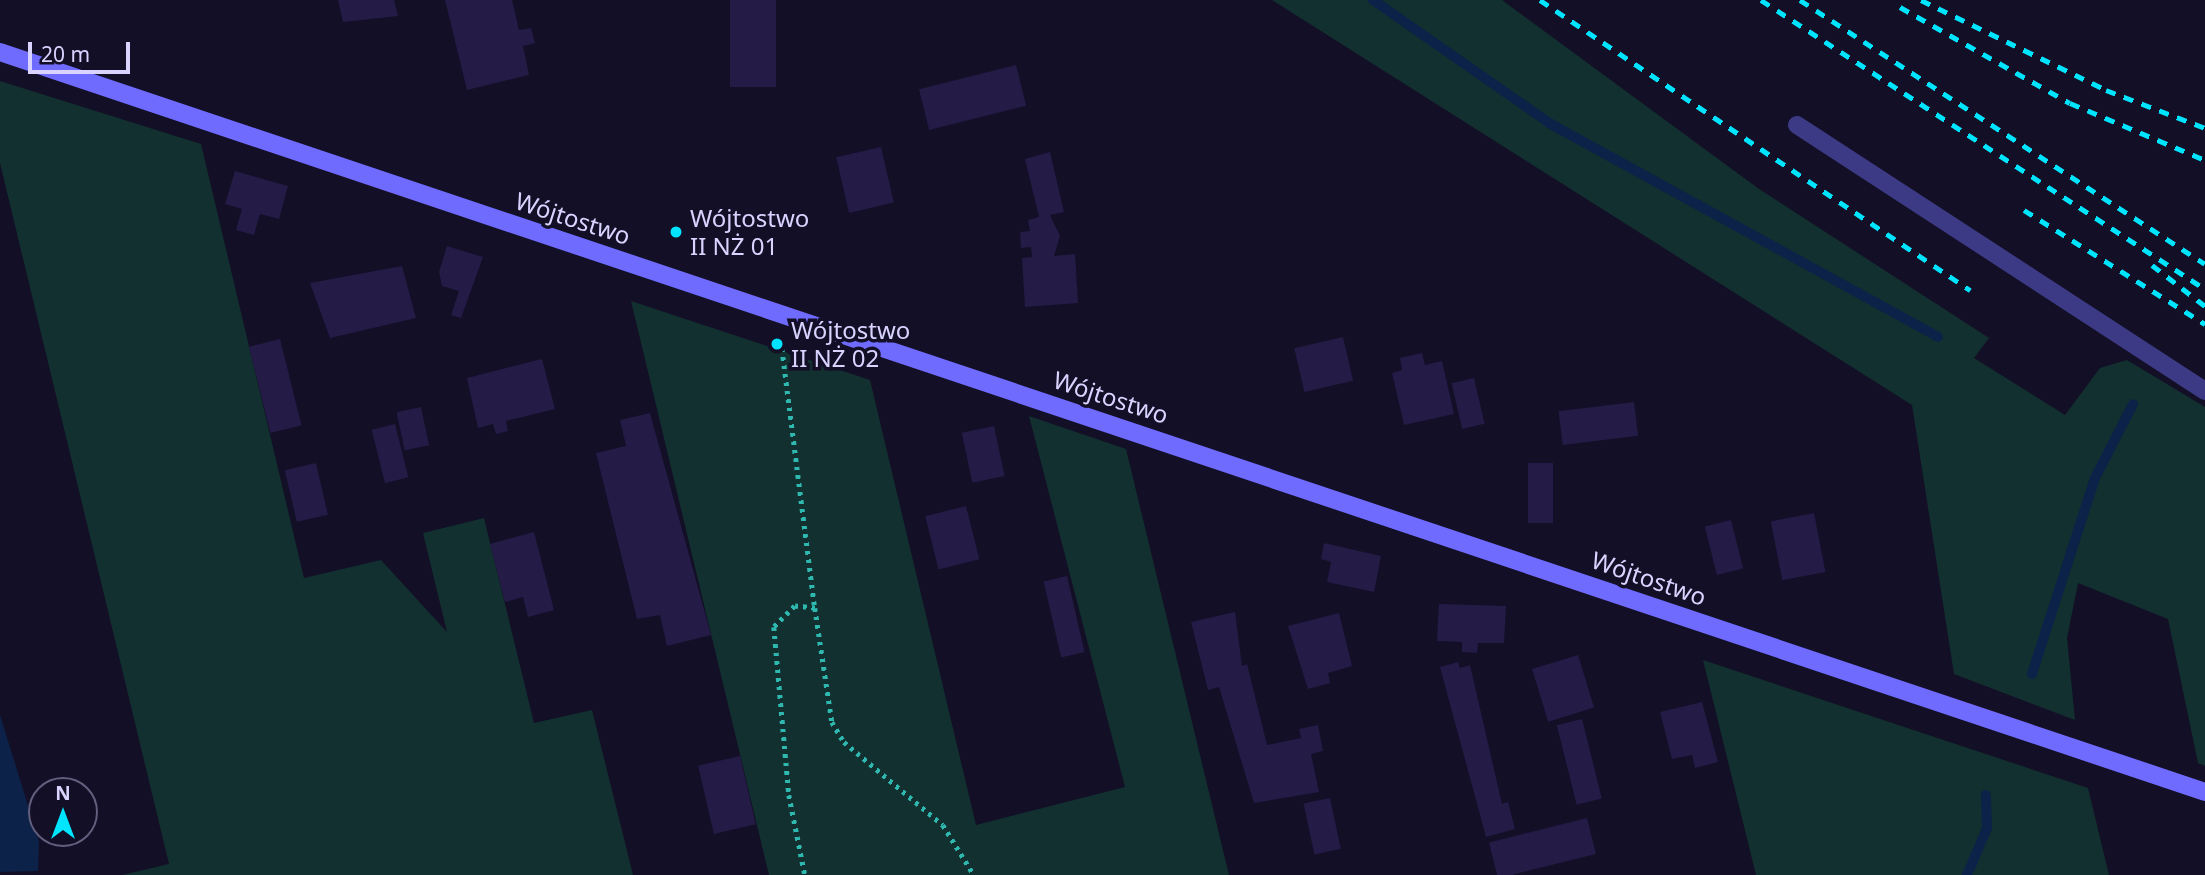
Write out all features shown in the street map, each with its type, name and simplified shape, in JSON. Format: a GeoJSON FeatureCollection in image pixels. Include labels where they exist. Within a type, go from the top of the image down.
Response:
{"type":"FeatureCollection","features":[{"type":"Feature","properties":{"kind":"street","name":"Wójtostwo"},"geometry":{"type":"LineString","coordinates":[[0,52],[2205,793]]}},
{"type":"Feature","properties":{"kind":"lane"},"geometry":{"type":"LineString","coordinates":[[1797,125],[2205,390]]}},
{"type":"Feature","properties":{"kind":"path"},"geometry":{"type":"LineString","coordinates":[[777,312],[832,722],[844,742],[943,825],[974,875]]}},
{"type":"Feature","properties":{"kind":"path"},"geometry":{"type":"LineString","coordinates":[[805,875],[789,796],[774,627],[795,606],[815,608]]}},
{"type":"Feature","properties":{"kind":"green space"},"geometry":{"type":"Polygon","coordinates":[[[1272,0],[1502,0],[1759,189],[1989,338],[1974,358],[2065,415],[2100,368],[2127,360],[2205,407],[2205,766],[2198,763],[2168,619],[2078,583],[2067,638],[2075,720],[1954,674],[1912,405],[1272,0]]]}},
{"type":"Feature","properties":{"kind":"green space"},"geometry":{"type":"Polygon","coordinates":[[[0,81],[201,144],[304,578],[381,560],[447,632],[423,533],[484,518],[534,723],[592,710],[633,875],[122,875],[169,864],[0,163],[0,81]]]}},
{"type":"Feature","properties":{"kind":"green space"},"geometry":{"type":"Polygon","coordinates":[[[631,301],[870,380],[976,825],[1125,787],[1029,416],[1126,449],[1229,875],[769,875],[631,301]]]}},
{"type":"Feature","properties":{"kind":"green space"},"geometry":{"type":"Polygon","coordinates":[[[1703,660],[2088,788],[2109,875],[1756,875],[1703,660]]]}},
{"type":"Feature","properties":{"kind":"water"},"geometry":{"type":"Polygon","coordinates":[[[0,715],[28,805],[28,847],[39,847],[38,871],[0,872],[0,715]]]}},
{"type":"Feature","properties":{"kind":"building"},"geometry":{"type":"Polygon","coordinates":[[[338,0],[394,0],[398,16],[343,22],[338,0]]]}},
{"type":"Feature","properties":{"kind":"building"},"geometry":{"type":"Polygon","coordinates":[[[445,0],[512,0],[519,30],[531,28],[535,43],[523,46],[529,75],[467,90],[445,0]]]}},
{"type":"Feature","properties":{"kind":"building"},"geometry":{"type":"Polygon","coordinates":[[[730,0],[776,0],[776,87],[730,87],[730,0]]]}},
{"type":"Feature","properties":{"kind":"building"},"geometry":{"type":"Polygon","coordinates":[[[1016,65],[1026,106],[929,130],[919,89],[1016,65]]]}},
{"type":"Feature","properties":{"kind":"building"},"geometry":{"type":"Polygon","coordinates":[[[881,147],[894,203],[849,213],[836,157],[881,147]]]}},
{"type":"Feature","properties":{"kind":"building"},"geometry":{"type":"Polygon","coordinates":[[[1050,152],[1064,212],[1050,215],[1060,236],[1054,256],[1075,254],[1078,303],[1025,307],[1022,258],[1032,257],[1031,247],[1021,248],[1020,232],[1030,231],[1028,220],[1039,217],[1025,159],[1050,152]]]}},
{"type":"Feature","properties":{"kind":"building"},"geometry":{"type":"Polygon","coordinates":[[[235,171],[288,186],[279,219],[260,214],[254,235],[236,230],[242,209],[225,204],[235,171]]]}},
{"type":"Feature","properties":{"kind":"building"},"geometry":{"type":"Polygon","coordinates":[[[447,246],[483,257],[461,318],[451,315],[459,291],[442,286],[439,272],[447,246]]]}},
{"type":"Feature","properties":{"kind":"building"},"geometry":{"type":"Polygon","coordinates":[[[402,266],[416,318],[330,338],[310,283],[402,266]]]}},
{"type":"Feature","properties":{"kind":"building"},"geometry":{"type":"Polygon","coordinates":[[[1343,337],[1353,381],[1304,392],[1294,348],[1343,337]]]}},
{"type":"Feature","properties":{"kind":"building"},"geometry":{"type":"Polygon","coordinates":[[[280,339],[302,425],[270,433],[249,347],[280,339]]]}},
{"type":"Feature","properties":{"kind":"building"},"geometry":{"type":"Polygon","coordinates":[[[1422,353],[1425,365],[1442,361],[1454,414],[1404,425],[1392,373],[1402,370],[1400,358],[1422,353]]]}},
{"type":"Feature","properties":{"kind":"building"},"geometry":{"type":"Polygon","coordinates":[[[542,359],[555,409],[506,421],[508,431],[496,434],[493,424],[478,428],[467,378],[542,359]]]}},
{"type":"Feature","properties":{"kind":"building"},"geometry":{"type":"Polygon","coordinates":[[[1474,378],[1485,424],[1462,429],[1452,383],[1474,378]]]}},
{"type":"Feature","properties":{"kind":"building"},"geometry":{"type":"Polygon","coordinates":[[[1634,402],[1638,436],[1563,445],[1559,411],[1634,402]]]}},
{"type":"Feature","properties":{"kind":"building"},"geometry":{"type":"Polygon","coordinates":[[[421,407],[429,445],[405,450],[397,412],[421,407]]]}},
{"type":"Feature","properties":{"kind":"building"},"geometry":{"type":"Polygon","coordinates":[[[650,413],[711,635],[667,646],[660,615],[637,619],[596,453],[626,446],[620,420],[650,413]]]}},
{"type":"Feature","properties":{"kind":"building"},"geometry":{"type":"Polygon","coordinates":[[[395,424],[408,477],[385,483],[372,430],[395,424]]]}},
{"type":"Feature","properties":{"kind":"building"},"geometry":{"type":"Polygon","coordinates":[[[994,426],[1005,476],[972,483],[962,433],[994,426]]]}},
{"type":"Feature","properties":{"kind":"building"},"geometry":{"type":"Polygon","coordinates":[[[316,463],[328,515],[297,522],[285,470],[316,463]]]}},
{"type":"Feature","properties":{"kind":"building"},"geometry":{"type":"Polygon","coordinates":[[[1528,463],[1553,463],[1553,523],[1528,523],[1528,463]]]}},
{"type":"Feature","properties":{"kind":"building"},"geometry":{"type":"Polygon","coordinates":[[[966,506],[979,559],[939,570],[925,516],[966,506]]]}},
{"type":"Feature","properties":{"kind":"building"},"geometry":{"type":"Polygon","coordinates":[[[1814,513],[1825,572],[1782,580],[1771,521],[1814,513]]]}},
{"type":"Feature","properties":{"kind":"building"},"geometry":{"type":"Polygon","coordinates":[[[1731,520],[1743,569],[1717,575],[1705,527],[1731,520]]]}},
{"type":"Feature","properties":{"kind":"building"},"geometry":{"type":"Polygon","coordinates":[[[534,532],[554,610],[528,617],[523,597],[505,602],[490,544],[534,532]]]}},
{"type":"Feature","properties":{"kind":"building"},"geometry":{"type":"Polygon","coordinates":[[[1324,543],[1381,556],[1374,592],[1327,582],[1331,562],[1321,559],[1324,543]]]}},
{"type":"Feature","properties":{"kind":"building"},"geometry":{"type":"Polygon","coordinates":[[[1067,576],[1085,652],[1061,657],[1044,581],[1067,576]]]}},
{"type":"Feature","properties":{"kind":"building"},"geometry":{"type":"Polygon","coordinates":[[[1439,604],[1506,606],[1504,643],[1478,643],[1477,653],[1462,652],[1462,642],[1437,641],[1439,604]]]}},
{"type":"Feature","properties":{"kind":"building"},"geometry":{"type":"Polygon","coordinates":[[[1235,612],[1242,666],[1247,664],[1267,745],[1301,738],[1299,729],[1318,725],[1323,751],[1311,754],[1319,792],[1254,803],[1219,687],[1208,690],[1191,622],[1235,612]]]}},
{"type":"Feature","properties":{"kind":"building"},"geometry":{"type":"Polygon","coordinates":[[[1339,613],[1352,666],[1328,673],[1330,683],[1308,689],[1288,626],[1339,613]]]}},
{"type":"Feature","properties":{"kind":"building"},"geometry":{"type":"Polygon","coordinates":[[[1578,655],[1594,708],[1548,722],[1532,669],[1578,655]]]}},
{"type":"Feature","properties":{"kind":"building"},"geometry":{"type":"Polygon","coordinates":[[[1458,662],[1460,668],[1470,665],[1502,804],[1508,802],[1515,829],[1486,837],[1440,667],[1458,662]]]}},
{"type":"Feature","properties":{"kind":"building"},"geometry":{"type":"Polygon","coordinates":[[[1702,702],[1718,762],[1695,768],[1692,755],[1672,759],[1660,712],[1702,702]]]}},
{"type":"Feature","properties":{"kind":"building"},"geometry":{"type":"Polygon","coordinates":[[[1582,719],[1602,799],[1577,805],[1557,725],[1582,719]]]}},
{"type":"Feature","properties":{"kind":"building"},"geometry":{"type":"Polygon","coordinates":[[[740,756],[756,824],[714,834],[698,766],[740,756]]]}},
{"type":"Feature","properties":{"kind":"building"},"geometry":{"type":"Polygon","coordinates":[[[1330,798],[1341,849],[1314,854],[1304,804],[1330,798]]]}},
{"type":"Feature","properties":{"kind":"building"},"geometry":{"type":"Polygon","coordinates":[[[1587,818],[1596,854],[1511,875],[1497,875],[1489,842],[1587,818]]]}},
{"type":"Feature","properties":{"kind":"waterway"},"geometry":{"type":"LineString","coordinates":[[1373,0],[1549,123],[1938,337]]}},
{"type":"Feature","properties":{"kind":"waterway"},"geometry":{"type":"LineString","coordinates":[[2032,674],[2095,478],[2133,404]]}},
{"type":"Feature","properties":{"kind":"waterway"},"geometry":{"type":"LineString","coordinates":[[1967,875],[1987,828],[1986,795]]}},
{"type":"Feature","properties":{"kind":"railway"},"geometry":{"type":"LineString","coordinates":[[1540,0],[1970,290]]}},
{"type":"Feature","properties":{"kind":"railway"},"geometry":{"type":"LineString","coordinates":[[1761,0],[2205,289]]}},
{"type":"Feature","properties":{"kind":"railway"},"geometry":{"type":"LineString","coordinates":[[1800,0],[2205,264]]}},
{"type":"Feature","properties":{"kind":"railway"},"geometry":{"type":"LineString","coordinates":[[1921,0],[2106,90],[2205,128]]}},
{"type":"Feature","properties":{"kind":"railway"},"geometry":{"type":"LineString","coordinates":[[1900,7],[2070,103],[2205,160]]}},
{"type":"Feature","properties":{"kind":"railway"},"geometry":{"type":"LineString","coordinates":[[2024,210],[2205,324]]}},
{"type":"Feature","properties":{"kind":"railway"},"geometry":{"type":"LineString","coordinates":[[2152,265],[2205,306]]}},
{"type":"Feature","properties":{"kind":"place","name":"Wójtostwo II NŻ 01"},"geometry":{"type":"Point","coordinates":[676,232]}},
{"type":"Feature","properties":{"kind":"place","name":"Wójtostwo II NŻ 02"},"geometry":{"type":"Point","coordinates":[777,344]}}]}
